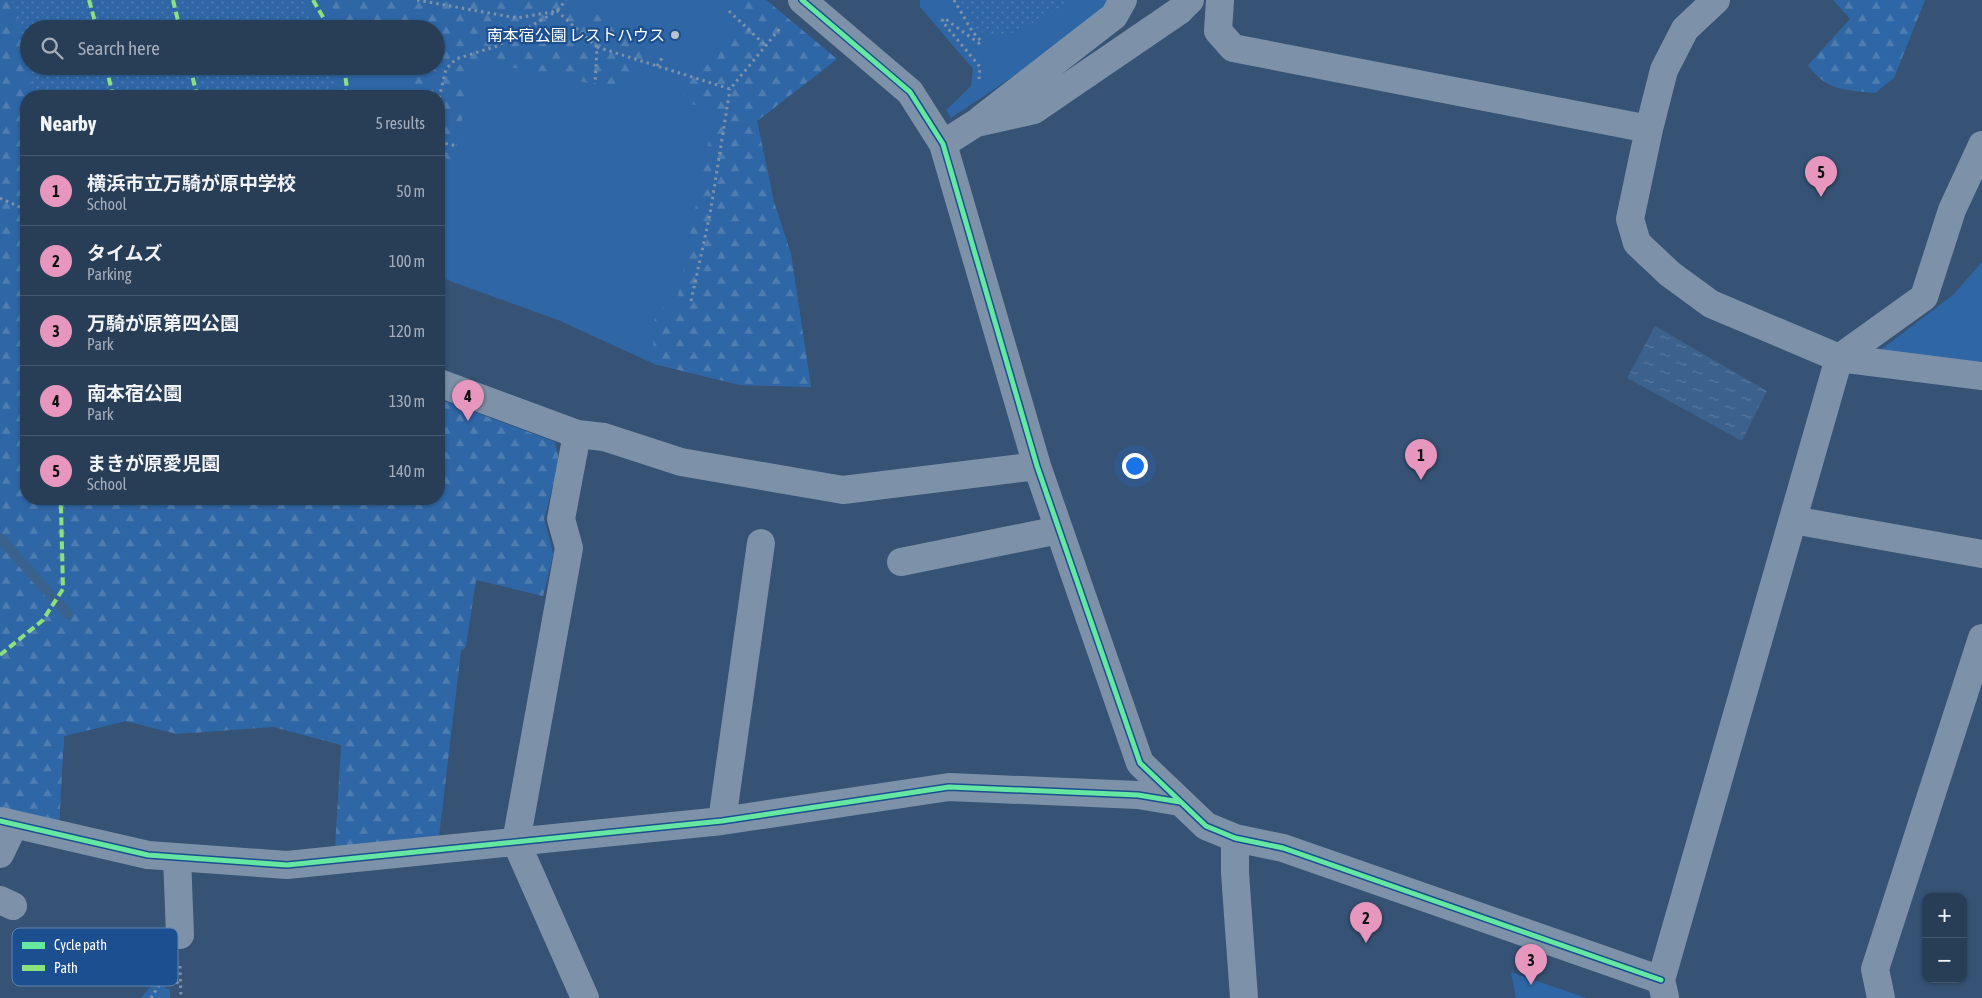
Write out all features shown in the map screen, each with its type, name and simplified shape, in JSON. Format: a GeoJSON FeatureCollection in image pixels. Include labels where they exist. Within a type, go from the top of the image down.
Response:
{"type":"FeatureCollection","features":[{"type":"Feature","properties":{"kind":"street"},"geometry":{"type":"LineString","coordinates":[[803,0],[910,92],[943,144],[1037,466],[1140,763],[1206,826],[1235,838],[1283,848],[1663,989],[1839,358],[1924,297],[1952,210],[1982,144]]}},
{"type":"Feature","properties":{"kind":"street"},"geometry":{"type":"LineString","coordinates":[[943,144],[976,123],[1114,16],[1123,0]]}},
{"type":"Feature","properties":{"kind":"street"},"geometry":{"type":"LineString","coordinates":[[976,123],[1034,110],[1179,11],[1190,0]]}},
{"type":"Feature","properties":{"kind":"street"},"geometry":{"type":"LineString","coordinates":[[1220,0],[1218,31],[1233,48],[1649,129]]}},
{"type":"Feature","properties":{"kind":"street"},"geometry":{"type":"LineString","coordinates":[[1716,0],[1685,29],[1664,70],[1630,219],[1637,243],[1670,274],[1712,304],[1839,358],[1982,376]]}},
{"type":"Feature","properties":{"kind":"street"},"geometry":{"type":"LineString","coordinates":[[445,385],[577,434],[604,437],[681,462],[843,490],[1037,466]]}},
{"type":"Feature","properties":{"kind":"street"},"geometry":{"type":"LineString","coordinates":[[577,434],[561,520],[569,548],[516,842],[584,998]]}},
{"type":"Feature","properties":{"kind":"street"},"geometry":{"type":"LineString","coordinates":[[1793,520],[1982,554]]}},
{"type":"Feature","properties":{"kind":"street"},"geometry":{"type":"LineString","coordinates":[[901,562],[1059,530]]}},
{"type":"Feature","properties":{"kind":"street"},"geometry":{"type":"LineString","coordinates":[[722,821],[761,543]]}},
{"type":"Feature","properties":{"kind":"street"},"geometry":{"type":"LineString","coordinates":[[1881,998],[1875,969],[1982,638]]}},
{"type":"Feature","properties":{"kind":"street"},"geometry":{"type":"LineString","coordinates":[[0,854],[7,823],[148,855],[287,865],[722,821],[948,787],[1138,795],[1180,802]]}},
{"type":"Feature","properties":{"kind":"street"},"geometry":{"type":"LineString","coordinates":[[1235,838],[1235,873],[1244,998]]}},
{"type":"Feature","properties":{"kind":"street"},"geometry":{"type":"LineString","coordinates":[[177,857],[180,935]]}},
{"type":"Feature","properties":{"kind":"path"},"geometry":{"type":"LineString","coordinates":[[417,0],[517,18],[557,11]]}},
{"type":"Feature","properties":{"kind":"path"},"geometry":{"type":"LineString","coordinates":[[445,73],[446,69],[456,58],[497,46],[557,11],[566,0]]}},
{"type":"Feature","properties":{"kind":"path"},"geometry":{"type":"LineString","coordinates":[[691,301],[710,214],[730,89],[803,0]]}},
{"type":"Feature","properties":{"kind":"path"},"geometry":{"type":"LineString","coordinates":[[954,0],[972,31],[981,41],[980,44],[944,18],[942,21],[980,67],[979,87]]}},
{"type":"Feature","properties":{"kind":"path"},"geometry":{"type":"LineString","coordinates":[[557,11],[597,47],[730,89]]}},
{"type":"Feature","properties":{"kind":"path"},"geometry":{"type":"LineString","coordinates":[[729,11],[766,46]]}},
{"type":"Feature","properties":{"kind":"path"},"geometry":{"type":"LineString","coordinates":[[595,84],[597,47]]}},
{"type":"Feature","properties":{"kind":"path"},"geometry":{"type":"LineString","coordinates":[[657,66],[664,55]]}},
{"type":"Feature","properties":{"kind":"path"},"geometry":{"type":"LineString","coordinates":[[441,90],[445,75]]}},
{"type":"Feature","properties":{"kind":"path"},"geometry":{"type":"LineString","coordinates":[[445,143],[456,146]]}},
{"type":"Feature","properties":{"kind":"path"},"geometry":{"type":"LineString","coordinates":[[0,198],[20,207]]}},
{"type":"Feature","properties":{"kind":"path"},"geometry":{"type":"LineString","coordinates":[[180,973],[181,998]]}},
{"type":"Feature","properties":{"kind":"path"},"geometry":{"type":"LineString","coordinates":[[151,998],[159,986]]}},
{"type":"Feature","properties":{"kind":"green space"},"geometry":{"type":"Polygon","coordinates":[[[0,0],[766,0],[837,59],[757,121],[774,202],[791,254],[811,387],[740,385],[654,364],[558,320],[445,279],[445,90],[20,90],[20,505],[445,505],[445,401],[555,442],[559,461],[544,519],[553,554],[543,596],[462,576],[177,734],[126,721],[64,736],[59,827],[1,809],[0,0]]]}},
{"type":"Feature","properties":{"kind":"green space"},"geometry":{"type":"Polygon","coordinates":[[[0,0],[12,0],[20,35],[20,75],[29,75],[33,90],[20,90],[20,505],[445,505],[445,401],[555,442],[559,461],[544,519],[553,554],[543,596],[476,580],[466,647],[461,651],[438,845],[335,848],[341,745],[273,727],[177,734],[126,721],[64,736],[59,827],[0,808],[0,0]]]}},
{"type":"Feature","properties":{"kind":"green space"},"geometry":{"type":"Polygon","coordinates":[[[12,0],[302,0],[314,20],[20,20],[20,35],[12,0]]]}},
{"type":"Feature","properties":{"kind":"green space"},"geometry":{"type":"Polygon","coordinates":[[[329,0],[575,0],[578,2],[581,18],[597,15],[606,9],[651,52],[613,88],[474,60],[453,165],[445,163],[445,90],[414,90],[394,75],[445,75],[445,20],[338,20],[329,0]]]}},
{"type":"Feature","properties":{"kind":"green space"},"geometry":{"type":"Polygon","coordinates":[[[734,0],[766,0],[837,59],[757,121],[774,202],[791,254],[811,387],[740,385],[654,364],[653,329],[657,307],[675,311],[715,109],[681,102],[691,77],[749,14],[734,0]]]}},
{"type":"Feature","properties":{"kind":"green space"},"geometry":{"type":"Polygon","coordinates":[[[920,0],[1109,0],[1103,8],[1041,58],[951,118],[946,110],[971,86],[973,69],[920,7],[920,0]]]}},
{"type":"Feature","properties":{"kind":"green space"},"geometry":{"type":"Polygon","coordinates":[[[957,0],[1071,0],[1041,19],[1003,37],[978,31],[957,0]]]}},
{"type":"Feature","properties":{"kind":"green space"},"geometry":{"type":"Polygon","coordinates":[[[1833,0],[1925,0],[1894,78],[1875,93],[1837,88],[1822,80],[1808,65],[1850,19],[1833,0]]]}},
{"type":"Feature","properties":{"kind":"green space"},"geometry":{"type":"Polygon","coordinates":[[[29,75],[333,75],[335,85],[335,90],[33,90],[29,75]]]}},
{"type":"Feature","properties":{"kind":"green space"},"geometry":{"type":"Polygon","coordinates":[[[1982,262],[1982,366],[1879,351],[1953,295],[1982,262]]]}},
{"type":"Feature","properties":{"kind":"green space"},"geometry":{"type":"Polygon","coordinates":[[[1511,972],[1586,998],[1516,998],[1511,972]]]}},
{"type":"Feature","properties":{"kind":"green space"},"geometry":{"type":"Polygon","coordinates":[[[151,986],[162,986],[170,990],[170,998],[141,998],[151,986]]]}},
{"type":"Feature","properties":{"kind":"water"},"geometry":{"type":"Polygon","coordinates":[[[1655,326],[1767,391],[1742,441],[1627,378],[1655,326]]]}},
{"type":"Feature","properties":{"kind":"waterway"},"geometry":{"type":"LineString","coordinates":[[0,538],[68,614]]}},
{"type":"Feature","properties":{"kind":"marked path"},"geometry":{"type":"LineString","coordinates":[[89,0],[95,20]]}},
{"type":"Feature","properties":{"kind":"marked path"},"geometry":{"type":"LineString","coordinates":[[173,0],[178,20]]}},
{"type":"Feature","properties":{"kind":"marked path"},"geometry":{"type":"LineString","coordinates":[[313,0],[325,20]]}},
{"type":"Feature","properties":{"kind":"marked path"},"geometry":{"type":"LineString","coordinates":[[108,75],[112,90]]}},
{"type":"Feature","properties":{"kind":"marked path"},"geometry":{"type":"LineString","coordinates":[[192,75],[196,90]]}},
{"type":"Feature","properties":{"kind":"marked path"},"geometry":{"type":"LineString","coordinates":[[345,75],[347,90]]}},
{"type":"Feature","properties":{"kind":"marked path"},"geometry":{"type":"LineString","coordinates":[[0,655],[43,620],[63,589],[62,505]]}},
{"type":"Feature","properties":{"kind":"cycle path"},"geometry":{"type":"LineString","coordinates":[[802,0],[910,92],[943,144],[1037,466],[1140,763],[1206,826],[1235,838],[1283,848],[1661,980]]}},
{"type":"Feature","properties":{"kind":"cycle path"},"geometry":{"type":"LineString","coordinates":[[0,821],[148,855],[287,865],[722,821],[949,787],[1138,795],[1180,802]]}},
{"type":"Feature","properties":{"kind":"place","name":"南本宿公園 レストハウス"},"geometry":{"type":"Point","coordinates":[675,35]}},
{"type":"Feature","properties":{"kind":"place","name":"まきが原愛児園"},"geometry":{"type":"Point","coordinates":[1821,197]}},
{"type":"Feature","properties":{"kind":"place","name":"南本宿公園"},"geometry":{"type":"Point","coordinates":[468,421]}},
{"type":"Feature","properties":{"kind":"place","name":"横浜市立万騎が原中学校"},"geometry":{"type":"Point","coordinates":[1421,480]}},
{"type":"Feature","properties":{"kind":"place","name":"タイムズ"},"geometry":{"type":"Point","coordinates":[1366,943]}},
{"type":"Feature","properties":{"kind":"place","name":"万騎が原第四公園"},"geometry":{"type":"Point","coordinates":[1531,985]}}]}
